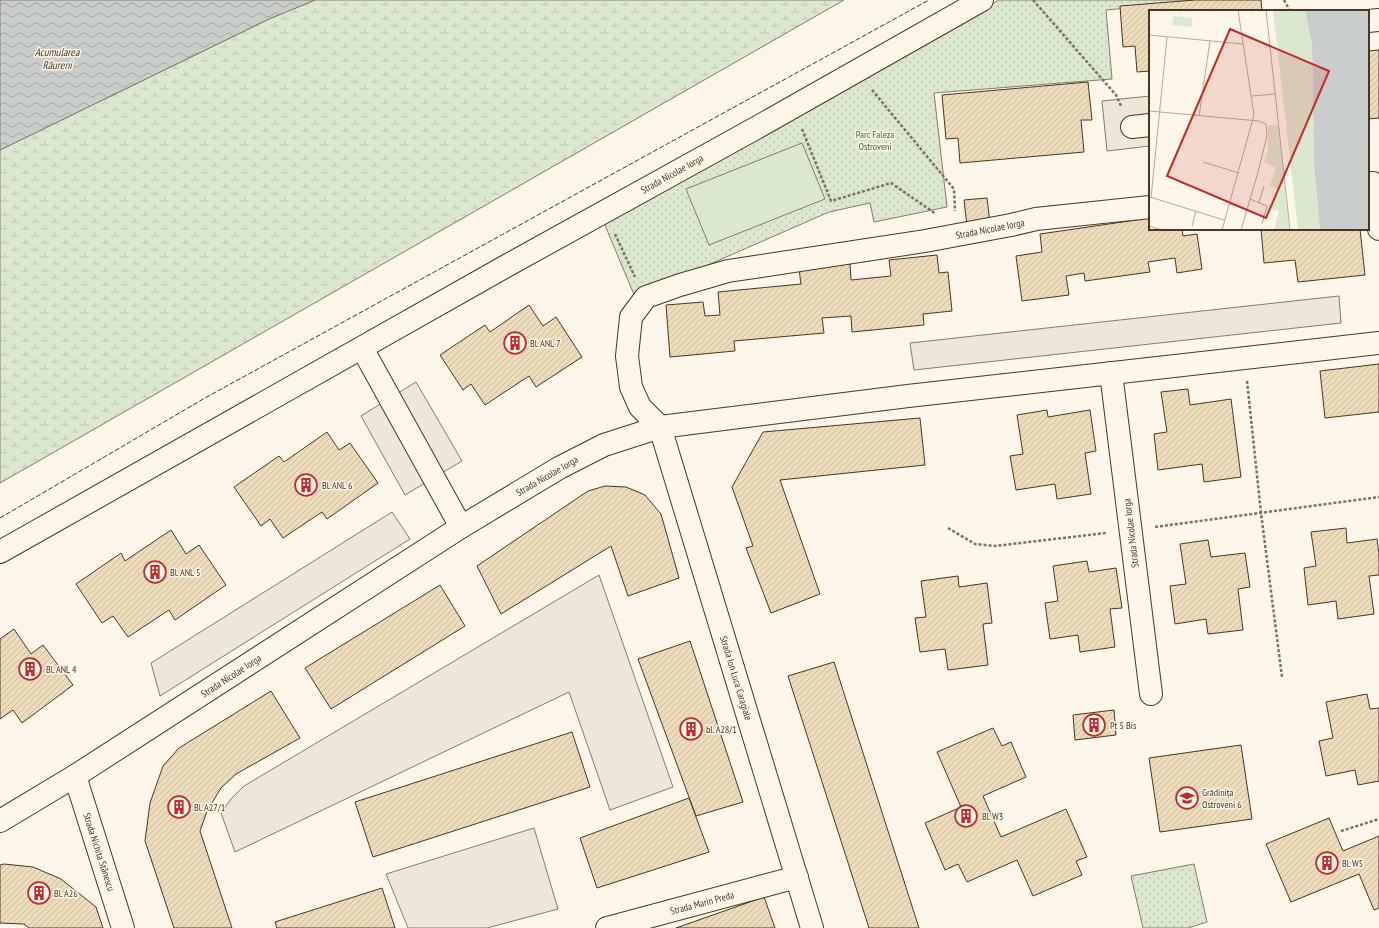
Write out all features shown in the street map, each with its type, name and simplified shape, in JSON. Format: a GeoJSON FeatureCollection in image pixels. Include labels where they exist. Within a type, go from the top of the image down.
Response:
{"type":"FeatureCollection","features":[{"type":"Feature","properties":{"kind":"street","name":"Strada Nicolae Iorga"},"geometry":{"type":"LineString","coordinates":[[0,552],[982,0]]}},
{"type":"Feature","properties":{"kind":"street"},"geometry":{"type":"LineString","coordinates":[[1369,21],[1379,20]]}},
{"type":"Feature","properties":{"kind":"street"},"geometry":{"type":"LineString","coordinates":[[1373,183],[1379,229]]}},
{"type":"Feature","properties":{"kind":"street","name":"Strada Nicolae Iorga"},"geometry":{"type":"LineString","coordinates":[[660,427],[640,407],[631,387],[627,356],[632,317],[646,297],[680,284],[728,271],[948,229],[1011,225],[1036,219],[1149,207]]}},
{"type":"Feature","properties":{"kind":"street","name":"Strada Nicolae Iorga"},"geometry":{"type":"LineString","coordinates":[[0,821],[75,776],[461,527],[558,468],[604,445],[660,427],[908,396],[1379,343]]}},
{"type":"Feature","properties":{"kind":"street"},"geometry":{"type":"LineString","coordinates":[[362,348],[461,527]]}},
{"type":"Feature","properties":{"kind":"street","name":"Strada Nicolae Iorga"},"geometry":{"type":"LineString","coordinates":[[1111,373],[1151,694]]}},
{"type":"Feature","properties":{"kind":"street","name":"Strada Ion Luca Caragiale"},"geometry":{"type":"LineString","coordinates":[[660,427],[812,928]]}},
{"type":"Feature","properties":{"kind":"street","name":"Strada Nichita Stănescu"},"geometry":{"type":"LineString","coordinates":[[75,776],[123,928]]}},
{"type":"Feature","properties":{"kind":"street","name":"Strada Marin Preda"},"geometry":{"type":"LineString","coordinates":[[607,928],[797,878]]}},
{"type":"Feature","properties":{"kind":"path"},"geometry":{"type":"LineString","coordinates":[[1034,0],[1141,126]]}},
{"type":"Feature","properties":{"kind":"path"},"geometry":{"type":"LineString","coordinates":[[1284,0],[1289,10]]}},
{"type":"Feature","properties":{"kind":"path"},"geometry":{"type":"LineString","coordinates":[[793,107],[831,201],[891,184],[948,229],[955,218],[954,189],[856,71]]}},
{"type":"Feature","properties":{"kind":"path"},"geometry":{"type":"LineString","coordinates":[[604,212],[637,282]]}},
{"type":"Feature","properties":{"kind":"path"},"geometry":{"type":"LineString","coordinates":[[1245,358],[1261,514],[1282,677]]}},
{"type":"Feature","properties":{"kind":"path"},"geometry":{"type":"LineString","coordinates":[[948,528],[975,544],[995,546],[1261,514],[1379,498]]}},
{"type":"Feature","properties":{"kind":"path"},"geometry":{"type":"LineString","coordinates":[[1341,831],[1379,819]]}},
{"type":"Feature","properties":{"kind":"green space"},"geometry":{"type":"Polygon","coordinates":[[[315,0],[844,0],[0,483],[0,150],[269,19],[315,0]]]}},
{"type":"Feature","properties":{"kind":"green space","name":"Parc Faleza Ostroveni"},"geometry":{"type":"Polygon","coordinates":[[[999,0],[1214,0],[1106,10],[1112,79],[934,93],[947,207],[874,222],[870,203],[829,212],[635,297],[602,218],[999,0]]]}},
{"type":"Feature","properties":{"kind":"green space"},"geometry":{"type":"Polygon","coordinates":[[[802,143],[825,199],[709,245],[686,189],[802,143]]]}},
{"type":"Feature","properties":{"kind":"green space"},"geometry":{"type":"Polygon","coordinates":[[[1194,864],[1207,922],[1188,928],[1143,928],[1131,876],[1194,864]]]}},
{"type":"Feature","properties":{"kind":"shaded area"},"geometry":{"type":"Polygon","coordinates":[[[1149,96],[1149,146],[1107,151],[1102,101],[1149,96]]]}},
{"type":"Feature","properties":{"kind":"shaded area"},"geometry":{"type":"Polygon","coordinates":[[[1339,296],[1341,323],[914,370],[910,343],[1339,296]]]}},
{"type":"Feature","properties":{"kind":"shaded area"},"geometry":{"type":"Polygon","coordinates":[[[416,382],[462,461],[405,495],[361,416],[416,382]]]}},
{"type":"Feature","properties":{"kind":"shaded area"},"geometry":{"type":"Polygon","coordinates":[[[392,512],[410,539],[160,696],[151,663],[392,512]]]}},
{"type":"Feature","properties":{"kind":"shaded area"},"geometry":{"type":"Polygon","coordinates":[[[599,575],[673,787],[610,810],[569,692],[235,852],[221,813],[231,799],[244,786],[599,575]]]}},
{"type":"Feature","properties":{"kind":"shaded area"},"geometry":{"type":"Polygon","coordinates":[[[534,828],[558,909],[487,928],[408,928],[386,874],[534,828]]]}},
{"type":"Feature","properties":{"kind":"water","name":"Acumularea Râureni"},"geometry":{"type":"Polygon","coordinates":[[[0,0],[315,0],[269,19],[0,150],[0,0]]]}},
{"type":"Feature","properties":{"kind":"building"},"geometry":{"type":"Polygon","coordinates":[[[1195,0],[1261,0],[1262,10],[1149,10],[1149,71],[1137,72],[1135,46],[1123,47],[1120,6],[1195,0]]]}},
{"type":"Feature","properties":{"kind":"building"},"geometry":{"type":"Polygon","coordinates":[[[1379,50],[1379,118],[1369,119],[1369,51],[1379,50]]]}},
{"type":"Feature","properties":{"kind":"building"},"geometry":{"type":"Polygon","coordinates":[[[1088,82],[1092,120],[1081,120],[1084,152],[960,163],[958,138],[946,139],[942,95],[1088,82]]]}},
{"type":"Feature","properties":{"kind":"building"},"geometry":{"type":"Polygon","coordinates":[[[987,198],[990,223],[967,226],[964,200],[987,198]]]}},
{"type":"Feature","properties":{"kind":"building"},"geometry":{"type":"Polygon","coordinates":[[[1149,218],[1149,230],[1182,230],[1183,236],[1197,234],[1202,269],[1177,273],[1175,258],[1148,262],[1150,272],[1085,281],[1084,273],[1066,276],[1069,295],[1022,301],[1016,256],[1042,252],[1040,234],[1149,218]]]}},
{"type":"Feature","properties":{"kind":"building"},"geometry":{"type":"Polygon","coordinates":[[[1261,230],[1360,230],[1365,275],[1298,282],[1295,260],[1264,263],[1261,230]]]}},
{"type":"Feature","properties":{"kind":"building"},"geometry":{"type":"Polygon","coordinates":[[[937,255],[939,273],[948,272],[952,311],[923,314],[924,325],[852,332],[851,316],[822,318],[824,333],[734,341],[735,351],[670,357],[666,305],[703,302],[705,316],[720,315],[718,292],[801,284],[799,269],[850,264],[851,280],[891,276],[889,260],[937,255]]]}},
{"type":"Feature","properties":{"kind":"building","name":"Bl. ANL 7"},"geometry":{"type":"Polygon","coordinates":[[[529,305],[543,326],[556,317],[582,357],[536,387],[529,376],[485,405],[471,384],[463,390],[440,355],[485,325],[490,332],[529,305]]]}},
{"type":"Feature","properties":{"kind":"building"},"geometry":{"type":"Polygon","coordinates":[[[1379,364],[1379,412],[1325,418],[1320,371],[1379,364]]]}},
{"type":"Feature","properties":{"kind":"building"},"geometry":{"type":"Polygon","coordinates":[[[1188,389],[1190,405],[1231,399],[1241,477],[1204,482],[1202,464],[1158,470],[1154,434],[1167,432],[1161,392],[1188,389]]]}},
{"type":"Feature","properties":{"kind":"building"},"geometry":{"type":"Polygon","coordinates":[[[1047,410],[1048,417],[1090,410],[1096,451],[1085,453],[1091,494],[1057,499],[1055,484],[1016,490],[1010,456],[1023,454],[1017,415],[1047,410]]]}},
{"type":"Feature","properties":{"kind":"building"},"geometry":{"type":"Polygon","coordinates":[[[920,418],[925,465],[780,480],[820,594],[771,613],[746,548],[753,546],[732,487],[763,432],[920,418]]]}},
{"type":"Feature","properties":{"kind":"building","name":"Bl. ANL 6"},"geometry":{"type":"Polygon","coordinates":[[[327,432],[339,450],[350,443],[378,483],[327,519],[322,512],[283,538],[270,519],[261,526],[234,487],[279,456],[284,462],[327,432]]]}},
{"type":"Feature","properties":{"kind":"building"},"geometry":{"type":"Polygon","coordinates":[[[605,486],[626,487],[645,495],[661,514],[679,578],[628,596],[611,546],[501,614],[477,566],[588,491],[605,486]]]}},
{"type":"Feature","properties":{"kind":"building"},"geometry":{"type":"Polygon","coordinates":[[[1346,528],[1347,543],[1377,539],[1379,575],[1369,576],[1374,614],[1338,619],[1336,601],[1308,605],[1304,568],[1316,566],[1311,532],[1346,528]]]}},
{"type":"Feature","properties":{"kind":"building","name":"Bl. ANL 5"},"geometry":{"type":"Polygon","coordinates":[[[171,530],[186,554],[199,545],[226,585],[175,620],[169,610],[128,637],[113,616],[102,623],[76,584],[121,553],[125,561],[171,530]]]}},
{"type":"Feature","properties":{"kind":"building"},"geometry":{"type":"Polygon","coordinates":[[[1208,540],[1211,557],[1245,553],[1250,587],[1238,589],[1243,630],[1208,634],[1206,619],[1175,624],[1170,586],[1186,584],[1180,544],[1208,540]]]}},
{"type":"Feature","properties":{"kind":"building"},"geometry":{"type":"Polygon","coordinates":[[[1087,561],[1089,572],[1116,568],[1122,608],[1110,609],[1115,647],[1080,652],[1078,635],[1050,639],[1045,603],[1058,601],[1053,566],[1087,561]]]}},
{"type":"Feature","properties":{"kind":"building"},"geometry":{"type":"Polygon","coordinates":[[[958,576],[959,587],[987,583],[992,623],[983,624],[988,665],[948,670],[945,649],[920,652],[915,618],[926,617],[921,581],[958,576]]]}},
{"type":"Feature","properties":{"kind":"building"},"geometry":{"type":"Polygon","coordinates":[[[440,585],[465,626],[331,709],[305,668],[440,585]]]}},
{"type":"Feature","properties":{"kind":"building","name":"Bl. ANL 4"},"geometry":{"type":"Polygon","coordinates":[[[14,629],[31,654],[43,645],[73,685],[22,723],[13,710],[0,719],[0,639],[14,629]]]}},
{"type":"Feature","properties":{"kind":"building","name":"bl. A28/1"},"geometry":{"type":"Polygon","coordinates":[[[690,641],[743,802],[696,816],[638,659],[690,641]]]}},
{"type":"Feature","properties":{"kind":"building"},"geometry":{"type":"Polygon","coordinates":[[[834,662],[919,928],[869,928],[788,676],[834,662]]]}},
{"type":"Feature","properties":{"kind":"building","name":"Bl. A27/1"},"geometry":{"type":"Polygon","coordinates":[[[271,691],[300,738],[236,774],[221,788],[207,811],[200,831],[232,928],[174,928],[145,841],[150,803],[163,766],[179,748],[271,691]]]}},
{"type":"Feature","properties":{"kind":"building"},"geometry":{"type":"Polygon","coordinates":[[[1367,694],[1370,709],[1379,708],[1379,781],[1358,785],[1355,770],[1326,776],[1319,741],[1333,738],[1326,702],[1367,694]]]}},
{"type":"Feature","properties":{"kind":"building","name":"Pt 5 Bis"},"geometry":{"type":"Polygon","coordinates":[[[1114,710],[1116,735],[1075,740],[1073,715],[1114,710]]]}},
{"type":"Feature","properties":{"kind":"building","name":"Bl. W3"},"geometry":{"type":"Polygon","coordinates":[[[993,728],[1002,746],[1011,742],[1026,777],[983,796],[1001,837],[1066,809],[1087,857],[1076,861],[1082,875],[1033,896],[1017,860],[967,882],[958,864],[945,870],[925,823],[961,807],[937,752],[993,728]]]}},
{"type":"Feature","properties":{"kind":"building"},"geometry":{"type":"Polygon","coordinates":[[[572,732],[590,787],[373,857],[355,802],[572,732]]]}},
{"type":"Feature","properties":{"kind":"building"},"geometry":{"type":"Polygon","coordinates":[[[1241,745],[1252,819],[1160,832],[1149,758],[1241,745]]]}},
{"type":"Feature","properties":{"kind":"building"},"geometry":{"type":"Polygon","coordinates":[[[689,798],[709,852],[597,888],[580,838],[689,798]]]}},
{"type":"Feature","properties":{"kind":"building","name":"Bl. W5"},"geometry":{"type":"Polygon","coordinates":[[[1329,818],[1343,851],[1379,836],[1379,908],[1374,910],[1359,874],[1291,902],[1266,844],[1329,818]]]}},
{"type":"Feature","properties":{"kind":"building","name":"Bl. A26"},"geometry":{"type":"Polygon","coordinates":[[[4,864],[33,867],[61,879],[96,907],[103,928],[29,928],[24,924],[0,923],[0,865],[4,864]]]}},
{"type":"Feature","properties":{"kind":"building"},"geometry":{"type":"Polygon","coordinates":[[[382,888],[395,928],[277,928],[275,922],[382,888]]]}},
{"type":"Feature","properties":{"kind":"building"},"geometry":{"type":"Polygon","coordinates":[[[764,897],[775,928],[676,928],[764,897]]]}},
{"type":"Feature","properties":{"kind":"fence"},"geometry":{"type":"LineString","coordinates":[[0,518],[205,398],[929,0]]}},
{"type":"Feature","properties":{"kind":"place","name":"Bl. ANL 7"},"geometry":{"type":"Point","coordinates":[515,343]}},
{"type":"Feature","properties":{"kind":"place","name":"Bl. ANL 6"},"geometry":{"type":"Point","coordinates":[306,485]}},
{"type":"Feature","properties":{"kind":"place","name":"Bl. ANL 5"},"geometry":{"type":"Point","coordinates":[155,572]}},
{"type":"Feature","properties":{"kind":"place","name":"Bl. ANL 4"},"geometry":{"type":"Point","coordinates":[30,669]}},
{"type":"Feature","properties":{"kind":"place","name":"Pt 5 Bis"},"geometry":{"type":"Point","coordinates":[1094,725]}},
{"type":"Feature","properties":{"kind":"place","name":"bl. A28/1"},"geometry":{"type":"Point","coordinates":[691,729]}},
{"type":"Feature","properties":{"kind":"place","name":"Grădinița Ostroveni 6"},"geometry":{"type":"Point","coordinates":[1187,798]}},
{"type":"Feature","properties":{"kind":"place","name":"Bl. A27/1"},"geometry":{"type":"Point","coordinates":[179,807]}},
{"type":"Feature","properties":{"kind":"place","name":"Bl. W3"},"geometry":{"type":"Point","coordinates":[966,816]}},
{"type":"Feature","properties":{"kind":"place","name":"Bl. W5"},"geometry":{"type":"Point","coordinates":[1327,863]}},
{"type":"Feature","properties":{"kind":"place","name":"Bl. A26"},"geometry":{"type":"Point","coordinates":[39,893]}}]}
